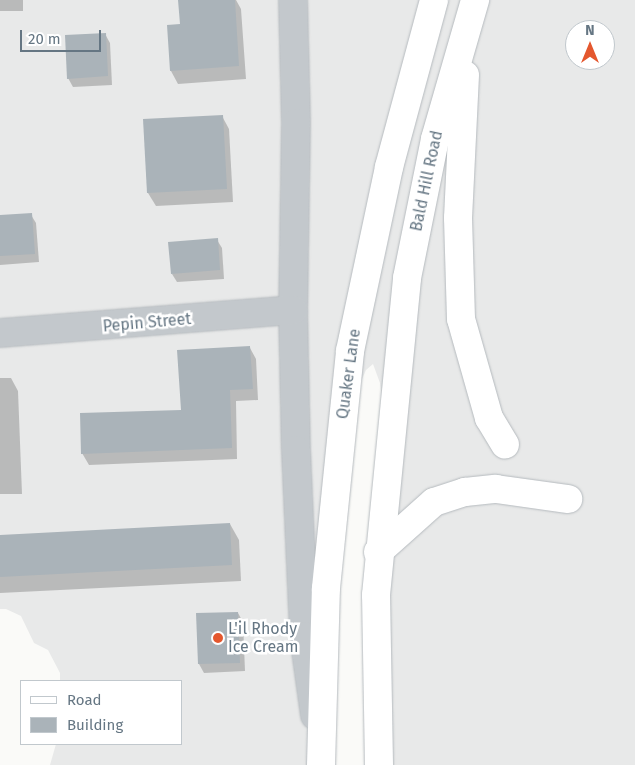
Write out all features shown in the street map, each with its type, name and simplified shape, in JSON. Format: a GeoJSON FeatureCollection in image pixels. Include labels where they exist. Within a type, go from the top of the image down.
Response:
{"type":"FeatureCollection","features":[{"type":"Feature","properties":{"kind":"main road","name":"Quaker Lane"},"geometry":{"type":"LineString","coordinates":[[321,761],[326,588],[350,350],[389,167],[434,0]]}},
{"type":"Feature","properties":{"kind":"main road","name":"Bald Hill Road"},"geometry":{"type":"LineString","coordinates":[[378,552],[396,365],[407,278],[435,139],[472,10]]}},
{"type":"Feature","properties":{"kind":"main road"},"geometry":{"type":"LineString","coordinates":[[472,10],[458,218],[461,319],[489,418],[505,445]]}},
{"type":"Feature","properties":{"kind":"main road"},"geometry":{"type":"LineString","coordinates":[[379,765],[376,611],[378,552],[434,502],[464,492],[496,489],[568,499]]}},
{"type":"Feature","properties":{"kind":"street","name":"Quaker Lane"},"geometry":{"type":"LineString","coordinates":[[293,0],[296,123],[293,310],[304,636],[321,761]]}},
{"type":"Feature","properties":{"kind":"street","name":"Pepin Street"},"geometry":{"type":"LineString","coordinates":[[0,333],[293,310]]}},
{"type":"Feature","properties":{"kind":"shaded area"},"geometry":{"type":"Polygon","coordinates":[[[0,0],[635,0],[635,765],[382,765],[385,419],[380,383],[373,364],[366,370],[341,427],[329,765],[50,765],[56,745],[182,745],[182,680],[60,680],[60,673],[48,650],[34,643],[21,616],[6,609],[0,609],[0,0]]]}},
{"type":"Feature","properties":{"kind":"building"},"geometry":{"type":"Polygon","coordinates":[[[178,0],[235,0],[239,66],[170,71],[167,25],[180,24],[178,0]]]}},
{"type":"Feature","properties":{"kind":"building"},"geometry":{"type":"Polygon","coordinates":[[[106,33],[108,76],[67,79],[65,35],[106,33]]]}},
{"type":"Feature","properties":{"kind":"building"},"geometry":{"type":"Polygon","coordinates":[[[223,115],[227,189],[147,193],[143,119],[223,115]]]}},
{"type":"Feature","properties":{"kind":"building"},"geometry":{"type":"Polygon","coordinates":[[[32,213],[35,254],[0,256],[0,215],[32,213]]]}},
{"type":"Feature","properties":{"kind":"building"},"geometry":{"type":"Polygon","coordinates":[[[218,238],[220,270],[171,274],[168,242],[218,238]]]}},
{"type":"Feature","properties":{"kind":"building"},"geometry":{"type":"Polygon","coordinates":[[[250,346],[253,389],[230,390],[232,448],[81,454],[80,413],[181,410],[177,350],[250,346]]]}},
{"type":"Feature","properties":{"kind":"building"},"geometry":{"type":"Polygon","coordinates":[[[230,523],[232,565],[0,577],[0,535],[230,523]]]}},
{"type":"Feature","properties":{"kind":"building","name":"L'il Rhody Ice Cream"},"geometry":{"type":"Polygon","coordinates":[[[238,612],[240,663],[198,664],[196,613],[238,612]]]}},
{"type":"Feature","properties":{"kind":"place","name":"L'il Rhody Ice Cream"},"geometry":{"type":"Point","coordinates":[218,638]}}]}
